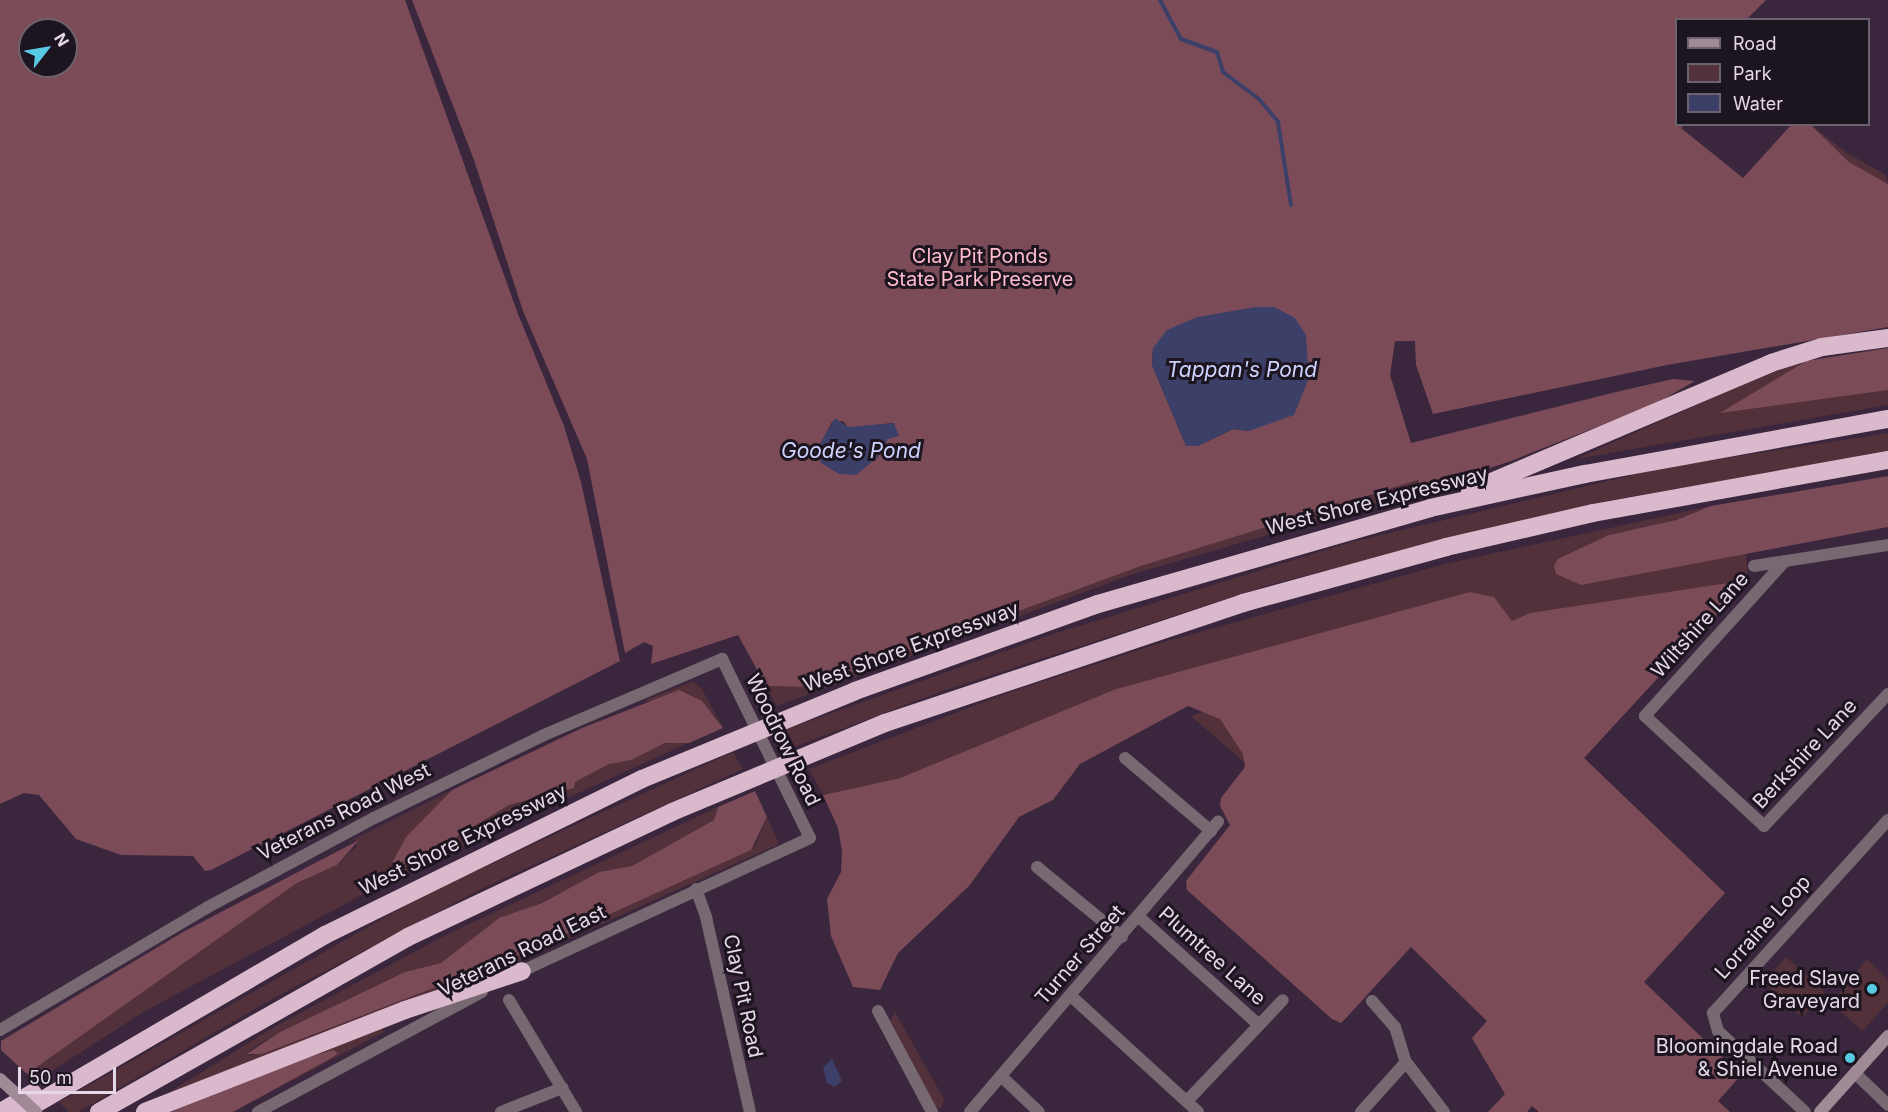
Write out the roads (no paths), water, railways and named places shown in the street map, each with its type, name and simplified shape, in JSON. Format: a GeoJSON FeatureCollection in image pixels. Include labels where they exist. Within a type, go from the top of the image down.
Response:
{"type":"FeatureCollection","features":[{"type":"Feature","properties":{"kind":"highway"},"geometry":{"type":"LineString","coordinates":[[1430,508],[1771,363],[1822,347],[1888,338]]}},
{"type":"Feature","properties":{"kind":"highway","name":"West Shore Expressway"},"geometry":{"type":"LineString","coordinates":[[22,1112],[157,1029],[389,901],[642,779],[855,691],[1098,604],[1430,508],[1585,474],[1888,419]]}},
{"type":"Feature","properties":{"kind":"highway"},"geometry":{"type":"LineString","coordinates":[[99,1112],[408,937],[672,812],[885,723],[1243,603],[1446,547],[1593,513],[1888,460]]}},
{"type":"Feature","properties":{"kind":"highway"},"geometry":{"type":"LineString","coordinates":[[145,1112],[413,1007],[522,971]]}},
{"type":"Feature","properties":{"kind":"highway"},"geometry":{"type":"LineString","coordinates":[[1,1112],[72,1069],[157,1029]]}},
{"type":"Feature","properties":{"kind":"street"},"geometry":{"type":"LineString","coordinates":[[1754,566],[1888,545]]}},
{"type":"Feature","properties":{"kind":"street","name":"Wiltshire Lane"},"geometry":{"type":"LineString","coordinates":[[1645,716],[1785,561]]}},
{"type":"Feature","properties":{"kind":"street","name":"Woodrow Road"},"geometry":{"type":"LineString","coordinates":[[722,659],[810,838]]}},
{"type":"Feature","properties":{"kind":"street","name":"Veterans Road West"},"geometry":{"type":"LineString","coordinates":[[0,1030],[176,924],[363,823],[554,730],[722,659]]}},
{"type":"Feature","properties":{"kind":"street","name":"Berkshire Lane"},"geometry":{"type":"LineString","coordinates":[[1645,716],[1764,826],[1888,694]]}},
{"type":"Feature","properties":{"kind":"street","name":"Turner Street"},"geometry":{"type":"LineString","coordinates":[[970,1112],[1122,937],[1214,826],[1125,758]]}},
{"type":"Feature","properties":{"kind":"street","name":"Lorraine Loop"},"geometry":{"type":"LineString","coordinates":[[1805,1112],[1718,1031],[1713,1013],[1888,820]]}},
{"type":"Feature","properties":{"kind":"street","name":"Veterans Road East"},"geometry":{"type":"LineString","coordinates":[[258,1112],[278,1107],[522,971],[810,838]]}},
{"type":"Feature","properties":{"kind":"street"},"geometry":{"type":"LineString","coordinates":[[1037,867],[1122,937]]}},
{"type":"Feature","properties":{"kind":"street","name":"Clay Pit Road"},"geometry":{"type":"LineString","coordinates":[[696,889],[706,917],[750,1112]]}},
{"type":"Feature","properties":{"kind":"street","name":"Plumtree Lane"},"geometry":{"type":"LineString","coordinates":[[1139,917],[1259,1025]]}},
{"type":"Feature","properties":{"kind":"street"},"geometry":{"type":"LineString","coordinates":[[1071,996],[1198,1112]]}},
{"type":"Feature","properties":{"kind":"street"},"geometry":{"type":"LineString","coordinates":[[510,1000],[576,1112]]}},
{"type":"Feature","properties":{"kind":"street","name":"Plumtree Lane"},"geometry":{"type":"LineString","coordinates":[[1187,1101],[1283,1000]]}},
{"type":"Feature","properties":{"kind":"street"},"geometry":{"type":"LineString","coordinates":[[1372,1001],[1399,1034],[1406,1062],[1444,1112]]}},
{"type":"Feature","properties":{"kind":"street"},"geometry":{"type":"LineString","coordinates":[[878,1011],[932,1112]]}},
{"type":"Feature","properties":{"kind":"street"},"geometry":{"type":"LineString","coordinates":[[1820,1112],[1888,1036]]}},
{"type":"Feature","properties":{"kind":"street"},"geometry":{"type":"LineString","coordinates":[[1361,1112],[1406,1062]]}},
{"type":"Feature","properties":{"kind":"street"},"geometry":{"type":"LineString","coordinates":[[1855,1073],[1888,1105]]}},
{"type":"Feature","properties":{"kind":"street"},"geometry":{"type":"LineString","coordinates":[[1001,1076],[1039,1112]]}},
{"type":"Feature","properties":{"kind":"street"},"geometry":{"type":"LineString","coordinates":[[0,1079],[36,1112]]}},
{"type":"Feature","properties":{"kind":"street"},"geometry":{"type":"LineString","coordinates":[[501,1112],[562,1088]]}},
{"type":"Feature","properties":{"kind":"water","name":"Tappan's Pond"},"geometry":{"type":"Polygon","coordinates":[[[1256,307],[1274,307],[1295,318],[1306,335],[1309,378],[1294,415],[1249,431],[1233,429],[1198,446],[1186,446],[1152,365],[1153,348],[1167,330],[1197,317],[1256,307]]]}},
{"type":"Feature","properties":{"kind":"water","name":"Goode's Pond"},"geometry":{"type":"Polygon","coordinates":[[[835,418],[848,427],[894,423],[899,436],[888,439],[878,457],[856,475],[839,474],[821,463],[816,451],[835,418]]]}},
{"type":"Feature","properties":{"kind":"water"},"geometry":{"type":"Polygon","coordinates":[[[832,1059],[842,1081],[835,1087],[827,1083],[823,1068],[832,1059]]]}},
{"type":"Feature","properties":{"kind":"waterway"},"geometry":{"type":"LineString","coordinates":[[1160,0],[1181,39],[1217,52],[1223,72],[1259,99],[1278,122],[1291,205]]}},
{"type":"Feature","properties":{"kind":"place","name":"Freed Slave Graveyard"},"geometry":{"type":"Point","coordinates":[1872,989]}},
{"type":"Feature","properties":{"kind":"place","name":"Bloomingdale Road & Shiel Avenue"},"geometry":{"type":"Point","coordinates":[1850,1058]}},
{"type":"Feature","properties":{"kind":"park label","name":"Clay Pit Ponds State Park Preserve"},"geometry":{"type":"Point","coordinates":[980,268]}}]}
